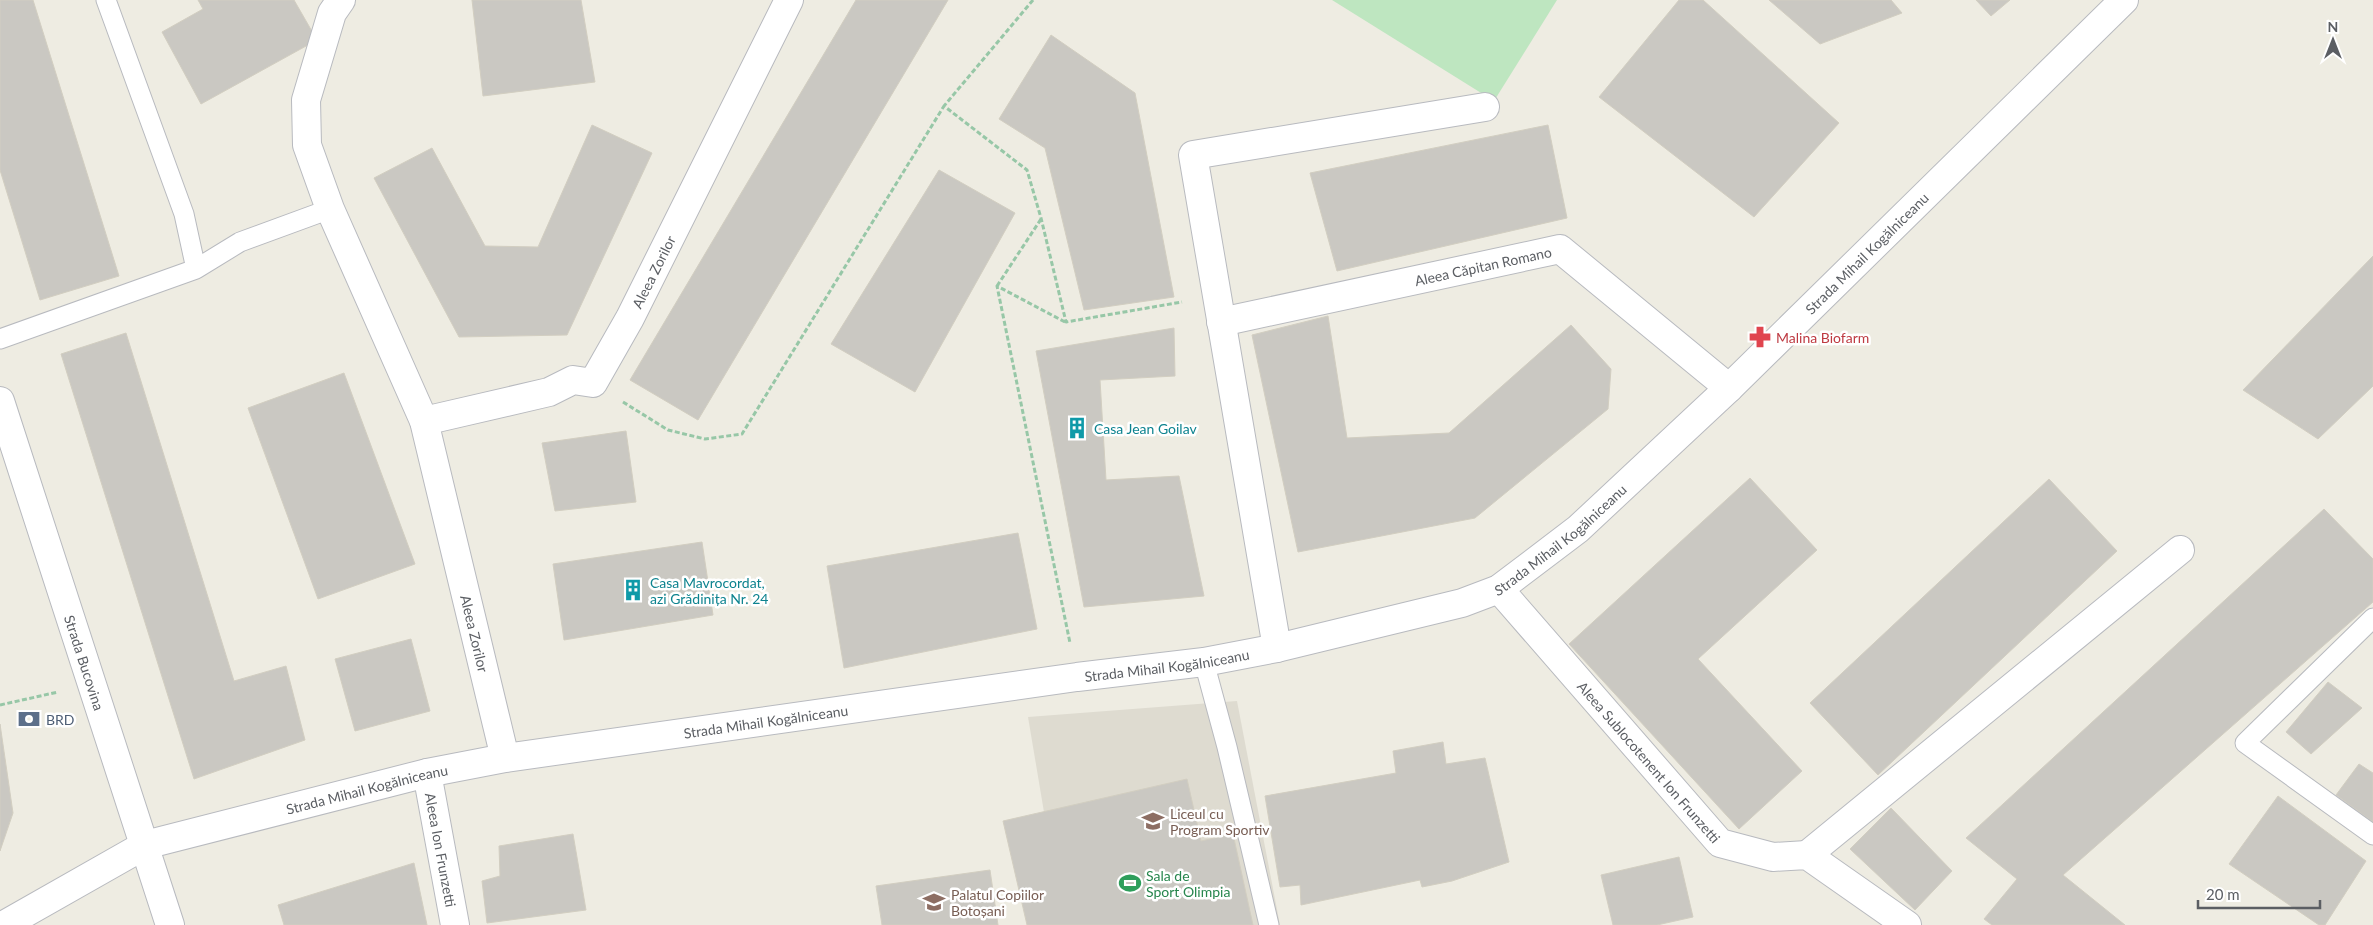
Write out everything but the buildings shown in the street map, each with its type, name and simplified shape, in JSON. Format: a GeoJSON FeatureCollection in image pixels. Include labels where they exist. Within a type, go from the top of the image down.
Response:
{"type":"FeatureCollection","features":[{"type":"Feature","properties":{"kind":"street","name":"Aleea Zorilor"},"geometry":{"type":"LineString","coordinates":[[341,0],[332,13],[306,100],[307,145],[330,209],[424,421],[505,758]]}},
{"type":"Feature","properties":{"kind":"street","name":"Aleea Zorilor"},"geometry":{"type":"LineString","coordinates":[[594,383],[630,318],[789,0]]}},
{"type":"Feature","properties":{"kind":"street","name":"Strada Mihail Kogălniceanu"},"geometry":{"type":"LineString","coordinates":[[4,925],[145,845],[428,773],[505,758],[1077,677],[1204,662],[1277,648],[1462,602],[1500,589],[1578,529],[1729,388],[2124,0]]}},
{"type":"Feature","properties":{"kind":"street"},"geometry":{"type":"LineString","coordinates":[[1277,648],[1193,155],[1485,107]]}},
{"type":"Feature","properties":{"kind":"street","name":"Aleea Căpitan Romano"},"geometry":{"type":"LineString","coordinates":[[1219,309],[1560,249],[1729,388]]}},
{"type":"Feature","properties":{"kind":"street"},"geometry":{"type":"LineString","coordinates":[[424,421],[549,392],[573,380],[594,383]]}},
{"type":"Feature","properties":{"kind":"street","name":"Strada Bucovina"},"geometry":{"type":"LineString","coordinates":[[0,401],[170,925]]}},
{"type":"Feature","properties":{"kind":"street"},"geometry":{"type":"LineString","coordinates":[[1907,925],[1807,855],[2180,550]]}},
{"type":"Feature","properties":{"kind":"street","name":"Aleea Sublocotenent Ion Frunzetti"},"geometry":{"type":"LineString","coordinates":[[1500,589],[1720,843],[1773,857],[1807,855]]}},
{"type":"Feature","properties":{"kind":"street","name":"Aleea Ion Frunzetti"},"geometry":{"type":"LineString","coordinates":[[428,773],[455,925]]}},
{"type":"Feature","properties":{"kind":"lane"},"geometry":{"type":"LineString","coordinates":[[106,0],[184,214],[196,270]]}},
{"type":"Feature","properties":{"kind":"lane"},"geometry":{"type":"LineString","coordinates":[[0,338],[196,270],[240,242],[330,209]]}},
{"type":"Feature","properties":{"kind":"lane"},"geometry":{"type":"LineString","coordinates":[[2373,618],[2245,743],[2373,835]]}},
{"type":"Feature","properties":{"kind":"lane"},"geometry":{"type":"LineString","coordinates":[[1204,662],[1227,747],[1269,925]]}},
{"type":"Feature","properties":{"kind":"path"},"geometry":{"type":"LineString","coordinates":[[594,383],[668,430],[705,439],[742,434],[944,106],[1032,0]]}},
{"type":"Feature","properties":{"kind":"path"},"geometry":{"type":"LineString","coordinates":[[944,106],[1027,170],[1041,218],[1066,322]]}},
{"type":"Feature","properties":{"kind":"path"},"geometry":{"type":"LineString","coordinates":[[1041,218],[997,286],[1077,677]]}},
{"type":"Feature","properties":{"kind":"path"},"geometry":{"type":"LineString","coordinates":[[997,286],[1066,322],[1219,309]]}},
{"type":"Feature","properties":{"kind":"path"},"geometry":{"type":"LineString","coordinates":[[0,705],[93,684]]}},
{"type":"Feature","properties":{"kind":"shaded area","name":"Liceul cu Program Sportiv"},"geometry":{"type":"Polygon","coordinates":[[[1237,701],[1280,925],[1063,925],[1028,717],[1237,701]]]}},
{"type":"Feature","properties":{"kind":"green space"},"geometry":{"type":"Polygon","coordinates":[[[1332,0],[1557,0],[1494,101],[1332,0]]]}},
{"type":"Feature","properties":{"kind":"place","name":"Malina Biofarm"},"geometry":{"type":"Point","coordinates":[1760,337]}},
{"type":"Feature","properties":{"kind":"place","name":"Casa Jean Goilav"},"geometry":{"type":"Point","coordinates":[1077,428]}},
{"type":"Feature","properties":{"kind":"place","name":"Casa Mavrocordat, azi Grădinița Nr. 24"},"geometry":{"type":"Point","coordinates":[633,590]}},
{"type":"Feature","properties":{"kind":"place","name":"BRD"},"geometry":{"type":"Point","coordinates":[29,719]}},
{"type":"Feature","properties":{"kind":"place","name":"Liceul cu Program Sportiv"},"geometry":{"type":"Point","coordinates":[1153,821]}},
{"type":"Feature","properties":{"kind":"place","name":"Sala de Sport Olimpia"},"geometry":{"type":"Point","coordinates":[1130,883]}},
{"type":"Feature","properties":{"kind":"place","name":"Palatul Copiilor Botoșani"},"geometry":{"type":"Point","coordinates":[934,902]}}]}
